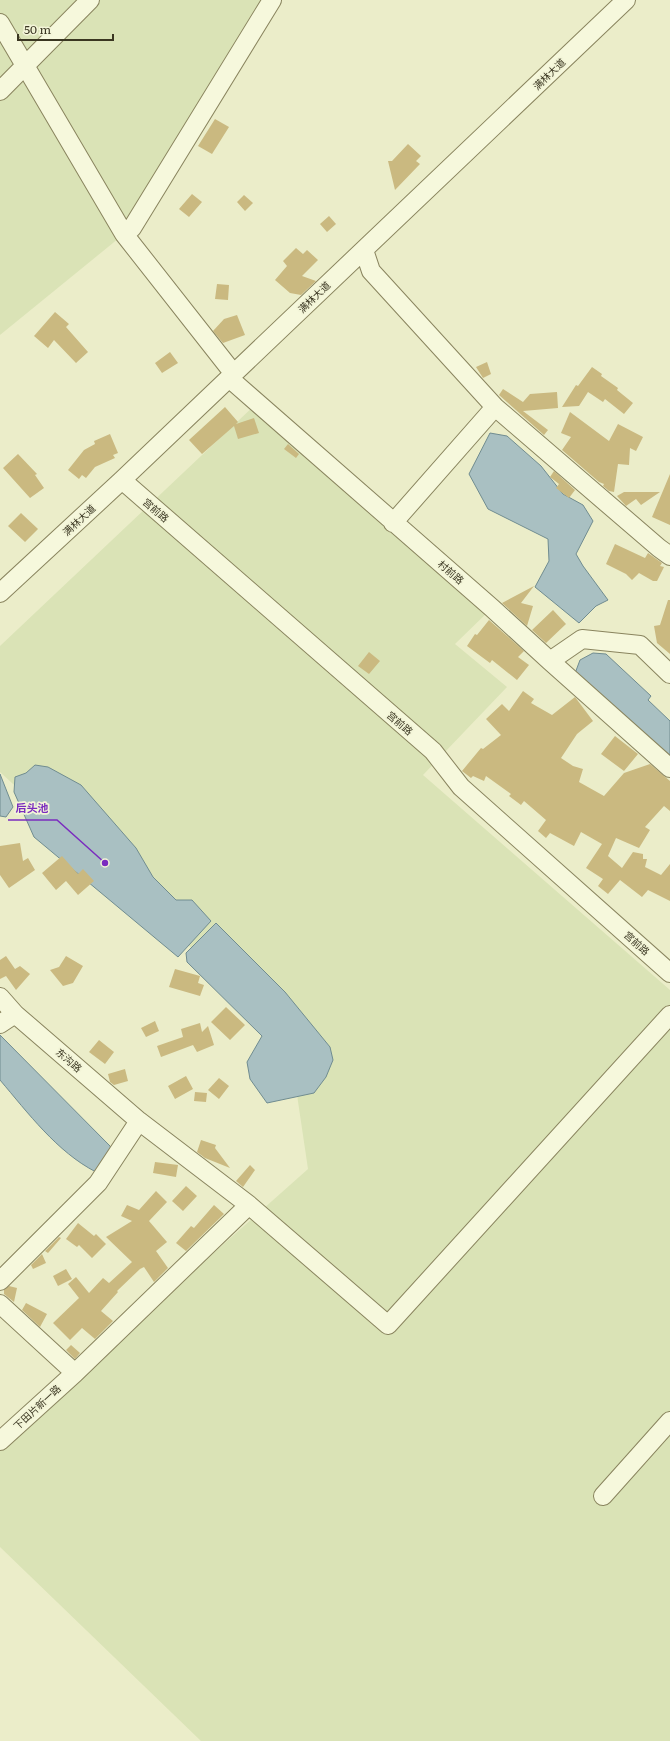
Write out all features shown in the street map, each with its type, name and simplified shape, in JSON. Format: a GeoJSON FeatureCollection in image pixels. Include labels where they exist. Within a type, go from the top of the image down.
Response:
{"type":"FeatureCollection","features":[{"type":"Feature","properties":{"kind":"street"},"geometry":{"type":"LineString","coordinates":[[0,91],[90,0]]}},
{"type":"Feature","properties":{"kind":"street"},"geometry":{"type":"LineString","coordinates":[[124,234],[132,228],[272,0]]}},
{"type":"Feature","properties":{"kind":"street","name":"满林大道"},"geometry":{"type":"LineString","coordinates":[[0,593],[122,480],[626,0]]}},
{"type":"Feature","properties":{"kind":"street","name":"村前路"},"geometry":{"type":"LineString","coordinates":[[0,23],[124,234],[231,376],[670,768]]}},
{"type":"Feature","properties":{"kind":"street"},"geometry":{"type":"LineString","coordinates":[[364,250],[371,271],[496,407],[670,556]]}},
{"type":"Feature","properties":{"kind":"street"},"geometry":{"type":"LineString","coordinates":[[394,523],[496,407]]}},
{"type":"Feature","properties":{"kind":"street","name":"宫前路"},"geometry":{"type":"LineString","coordinates":[[122,480],[432,751],[461,787],[670,973]]}},
{"type":"Feature","properties":{"kind":"street"},"geometry":{"type":"LineString","coordinates":[[550,661],[582,638],[640,645],[670,674]]}},
{"type":"Feature","properties":{"kind":"street","name":"东沟路"},"geometry":{"type":"LineString","coordinates":[[0,998],[15,1014],[139,1121],[249,1205],[388,1325],[670,1015]]}},
{"type":"Feature","properties":{"kind":"street"},"geometry":{"type":"LineString","coordinates":[[0,1024],[15,1014]]}},
{"type":"Feature","properties":{"kind":"street"},"geometry":{"type":"LineString","coordinates":[[0,1281],[98,1184],[139,1121]]}},
{"type":"Feature","properties":{"kind":"street","name":"下田片新一路"},"geometry":{"type":"LineString","coordinates":[[0,1441],[74,1373],[249,1205]]}},
{"type":"Feature","properties":{"kind":"street"},"geometry":{"type":"LineString","coordinates":[[0,1304],[74,1373]]}},
{"type":"Feature","properties":{"kind":"street"},"geometry":{"type":"LineString","coordinates":[[603,1496],[670,1421]]}},
{"type":"Feature","properties":{"kind":"green space"},"geometry":{"type":"Polygon","coordinates":[[[0,0],[272,0],[124,234],[0,335],[0,0]]]}},
{"type":"Feature","properties":{"kind":"green space"},"geometry":{"type":"Polygon","coordinates":[[[257,403],[492,608],[455,644],[507,687],[423,775],[670,990],[670,1741],[201,1741],[0,1547],[0,1443],[308,1169],[292,1061],[250,1002],[0,772],[0,646],[257,403]]]}},
{"type":"Feature","properties":{"kind":"water"},"geometry":{"type":"Polygon","coordinates":[[[490,433],[507,436],[541,466],[563,494],[583,505],[593,521],[576,554],[608,600],[596,606],[579,623],[535,587],[549,561],[548,539],[488,509],[469,474],[490,433]]]}},
{"type":"Feature","properties":{"kind":"water"},"geometry":{"type":"Polygon","coordinates":[[[593,653],[606,654],[651,696],[648,700],[670,721],[670,759],[574,676],[580,660],[593,653]]]}},
{"type":"Feature","properties":{"kind":"water"},"geometry":{"type":"Polygon","coordinates":[[[35,765],[48,767],[81,785],[136,848],[153,877],[176,900],[192,900],[211,921],[178,957],[34,837],[14,792],[15,777],[26,773],[35,765]]]}},
{"type":"Feature","properties":{"kind":"water"},"geometry":{"type":"Polygon","coordinates":[[[0,774],[13,807],[6,817],[0,816],[0,774]]]}},
{"type":"Feature","properties":{"kind":"water"},"geometry":{"type":"Polygon","coordinates":[[[216,923],[285,992],[330,1047],[333,1060],[326,1077],[314,1093],[267,1103],[250,1079],[247,1062],[262,1036],[187,962],[186,953],[216,923]]]}},
{"type":"Feature","properties":{"kind":"water"},"geometry":{"type":"Polygon","coordinates":[[[0,1035],[110,1146],[112,1150],[96,1172],[68,1154],[56,1143],[32,1118],[0,1080],[0,1035]]]}},
{"type":"Feature","properties":{"kind":"building"},"geometry":{"type":"Polygon","coordinates":[[[215,119],[229,127],[212,154],[198,146],[215,119]]]}},
{"type":"Feature","properties":{"kind":"building"},"geometry":{"type":"Polygon","coordinates":[[[408,144],[421,156],[416,161],[420,164],[395,190],[388,161],[392,161],[408,144]]]}},
{"type":"Feature","properties":{"kind":"building"},"geometry":{"type":"Polygon","coordinates":[[[192,194],[202,202],[189,217],[179,209],[192,194]]]}},
{"type":"Feature","properties":{"kind":"building"},"geometry":{"type":"Polygon","coordinates":[[[244,195],[253,203],[245,211],[237,202],[244,195]]]}},
{"type":"Feature","properties":{"kind":"building"},"geometry":{"type":"Polygon","coordinates":[[[329,216],[336,224],[327,232],[320,224],[329,216]]]}},
{"type":"Feature","properties":{"kind":"building"},"geometry":{"type":"Polygon","coordinates":[[[296,248],[303,254],[307,250],[318,260],[302,276],[316,281],[301,295],[290,293],[275,280],[287,266],[283,261],[296,248]]]}},
{"type":"Feature","properties":{"kind":"building"},"geometry":{"type":"Polygon","coordinates":[[[217,284],[229,285],[228,300],[215,299],[217,284]]]}},
{"type":"Feature","properties":{"kind":"building"},"geometry":{"type":"Polygon","coordinates":[[[55,312],[69,324],[66,327],[88,352],[76,363],[54,340],[48,348],[34,336],[55,312]]]}},
{"type":"Feature","properties":{"kind":"building"},"geometry":{"type":"Polygon","coordinates":[[[237,315],[245,335],[223,343],[213,331],[224,319],[237,315]]]}},
{"type":"Feature","properties":{"kind":"building"},"geometry":{"type":"Polygon","coordinates":[[[170,352],[178,363],[162,373],[155,363],[170,352]]]}},
{"type":"Feature","properties":{"kind":"building"},"geometry":{"type":"Polygon","coordinates":[[[487,362],[491,374],[483,378],[476,367],[487,362]]]}},
{"type":"Feature","properties":{"kind":"building"},"geometry":{"type":"Polygon","coordinates":[[[592,367],[602,374],[601,376],[618,388],[617,390],[633,403],[624,414],[605,399],[603,402],[588,392],[579,406],[562,407],[576,385],[578,386],[592,367]]]}},
{"type":"Feature","properties":{"kind":"building"},"geometry":{"type":"Polygon","coordinates":[[[503,389],[523,402],[530,394],[557,392],[558,408],[523,411],[548,430],[544,435],[499,395],[503,389]]]}},
{"type":"Feature","properties":{"kind":"building"},"geometry":{"type":"Polygon","coordinates":[[[225,407],[238,422],[236,424],[254,418],[259,433],[238,439],[234,426],[202,454],[189,440],[225,407]]]}},
{"type":"Feature","properties":{"kind":"building"},"geometry":{"type":"Polygon","coordinates":[[[570,412],[609,441],[618,424],[643,437],[636,451],[630,448],[629,465],[618,464],[614,492],[609,491],[603,486],[604,484],[599,482],[562,450],[571,437],[561,433],[570,412]]]}},
{"type":"Feature","properties":{"kind":"building"},"geometry":{"type":"Polygon","coordinates":[[[110,434],[118,453],[113,455],[115,458],[95,467],[86,478],[82,475],[79,479],[68,470],[84,450],[95,444],[94,441],[110,434]]]}},
{"type":"Feature","properties":{"kind":"building"},"geometry":{"type":"Polygon","coordinates":[[[288,444],[299,454],[296,458],[284,449],[288,444]]]}},
{"type":"Feature","properties":{"kind":"building"},"geometry":{"type":"Polygon","coordinates":[[[18,454],[37,474],[35,475],[44,488],[30,498],[3,468],[18,454]]]}},
{"type":"Feature","properties":{"kind":"building"},"geometry":{"type":"Polygon","coordinates":[[[554,471],[575,490],[569,498],[556,488],[559,484],[550,477],[554,471]]]}},
{"type":"Feature","properties":{"kind":"building"},"geometry":{"type":"Polygon","coordinates":[[[670,474],[670,525],[652,517],[670,474]]]}},
{"type":"Feature","properties":{"kind":"building"},"geometry":{"type":"Polygon","coordinates":[[[624,492],[660,492],[641,505],[636,499],[626,506],[617,496],[624,492]]]}},
{"type":"Feature","properties":{"kind":"building"},"geometry":{"type":"Polygon","coordinates":[[[21,513],[38,529],[25,542],[8,526],[21,513]]]}},
{"type":"Feature","properties":{"kind":"building"},"geometry":{"type":"Polygon","coordinates":[[[615,544],[645,558],[648,553],[662,563],[660,566],[664,567],[657,581],[653,581],[639,573],[632,580],[626,574],[606,564],[615,544]]]}},
{"type":"Feature","properties":{"kind":"building"},"geometry":{"type":"Polygon","coordinates":[[[534,586],[521,603],[533,606],[527,626],[502,603],[534,586]]]}},
{"type":"Feature","properties":{"kind":"building"},"geometry":{"type":"Polygon","coordinates":[[[668,600],[670,600],[670,654],[657,643],[654,626],[660,625],[668,600]]]}},
{"type":"Feature","properties":{"kind":"building"},"geometry":{"type":"Polygon","coordinates":[[[553,610],[566,624],[546,643],[532,630],[553,610]]]}},
{"type":"Feature","properties":{"kind":"building"},"geometry":{"type":"Polygon","coordinates":[[[489,620],[524,651],[518,657],[529,665],[517,680],[492,660],[490,663],[467,646],[475,634],[477,635],[489,620]]]}},
{"type":"Feature","properties":{"kind":"building"},"geometry":{"type":"Polygon","coordinates":[[[369,652],[380,661],[369,674],[358,666],[369,652]]]}},
{"type":"Feature","properties":{"kind":"building"},"geometry":{"type":"Polygon","coordinates":[[[523,691],[534,699],[531,703],[552,715],[575,697],[593,721],[577,734],[561,758],[573,766],[583,769],[579,782],[604,796],[624,773],[650,764],[670,781],[670,811],[664,806],[645,827],[650,830],[639,848],[616,838],[608,856],[622,868],[633,852],[643,854],[643,859],[647,859],[645,867],[661,875],[670,864],[670,901],[648,890],[642,897],[620,880],[608,894],[598,886],[603,879],[586,868],[602,844],[581,832],[574,846],[550,833],[546,838],[538,831],[546,820],[524,801],[521,805],[509,796],[511,794],[486,776],[484,781],[473,776],[471,778],[462,771],[481,748],[483,749],[501,735],[486,719],[502,704],[509,711],[523,691]]]}},
{"type":"Feature","properties":{"kind":"building"},"geometry":{"type":"Polygon","coordinates":[[[615,736],[638,754],[624,771],[601,754],[615,736]]]}},
{"type":"Feature","properties":{"kind":"building"},"geometry":{"type":"Polygon","coordinates":[[[20,843],[23,861],[28,858],[35,870],[9,888],[0,875],[0,846],[20,843]]]}},
{"type":"Feature","properties":{"kind":"building"},"geometry":{"type":"Polygon","coordinates":[[[62,856],[78,874],[83,869],[94,881],[78,895],[66,881],[56,890],[42,873],[62,856]]]}},
{"type":"Feature","properties":{"kind":"building"},"geometry":{"type":"Polygon","coordinates":[[[6,956],[15,969],[20,966],[30,974],[16,990],[6,976],[0,979],[0,960],[6,956]]]}},
{"type":"Feature","properties":{"kind":"building"},"geometry":{"type":"Polygon","coordinates":[[[66,956],[83,966],[73,983],[63,986],[50,970],[59,967],[66,956]]]}},
{"type":"Feature","properties":{"kind":"building"},"geometry":{"type":"Polygon","coordinates":[[[175,969],[200,976],[198,983],[204,985],[200,996],[169,987],[175,969]]]}},
{"type":"Feature","properties":{"kind":"building"},"geometry":{"type":"Polygon","coordinates":[[[226,1007],[245,1025],[230,1040],[211,1022],[226,1007]]]}},
{"type":"Feature","properties":{"kind":"building"},"geometry":{"type":"Polygon","coordinates":[[[155,1021],[159,1031],[146,1037],[141,1028],[155,1021]]]}},
{"type":"Feature","properties":{"kind":"building"},"geometry":{"type":"Polygon","coordinates":[[[200,1023],[202,1032],[208,1026],[214,1045],[197,1052],[193,1045],[161,1057],[157,1046],[183,1037],[181,1029],[200,1023]]]}},
{"type":"Feature","properties":{"kind":"building"},"geometry":{"type":"Polygon","coordinates":[[[99,1040],[114,1052],[105,1064],[89,1052],[99,1040]]]}},
{"type":"Feature","properties":{"kind":"building"},"geometry":{"type":"Polygon","coordinates":[[[125,1069],[128,1081],[114,1085],[110,1082],[108,1074],[125,1069]]]}},
{"type":"Feature","properties":{"kind":"building"},"geometry":{"type":"Polygon","coordinates":[[[186,1076],[193,1089],[175,1099],[168,1086],[186,1076]]]}},
{"type":"Feature","properties":{"kind":"building"},"geometry":{"type":"Polygon","coordinates":[[[219,1078],[229,1086],[219,1099],[208,1090],[219,1078]]]}},
{"type":"Feature","properties":{"kind":"building"},"geometry":{"type":"Polygon","coordinates":[[[195,1092],[207,1093],[206,1102],[194,1101],[195,1092]]]}},
{"type":"Feature","properties":{"kind":"building"},"geometry":{"type":"Polygon","coordinates":[[[201,1140],[216,1145],[215,1148],[230,1168],[205,1158],[197,1152],[201,1140]]]}},
{"type":"Feature","properties":{"kind":"building"},"geometry":{"type":"Polygon","coordinates":[[[155,1162],[178,1165],[176,1177],[153,1173],[155,1162]]]}},
{"type":"Feature","properties":{"kind":"building"},"geometry":{"type":"Polygon","coordinates":[[[250,1165],[255,1170],[243,1187],[236,1181],[250,1165]]]}},
{"type":"Feature","properties":{"kind":"building"},"geometry":{"type":"Polygon","coordinates":[[[186,1186],[197,1196],[183,1211],[172,1201],[186,1186]]]}},
{"type":"Feature","properties":{"kind":"building"},"geometry":{"type":"Polygon","coordinates":[[[156,1191],[167,1202],[149,1221],[167,1242],[156,1251],[168,1268],[154,1282],[144,1267],[140,1269],[117,1291],[118,1292],[101,1311],[113,1321],[95,1339],[82,1328],[70,1340],[53,1323],[79,1298],[68,1284],[76,1277],[89,1293],[103,1278],[109,1283],[132,1262],[106,1237],[132,1221],[121,1216],[127,1205],[139,1210],[156,1191]]]}},
{"type":"Feature","properties":{"kind":"building"},"geometry":{"type":"Polygon","coordinates":[[[214,1205],[224,1214],[186,1251],[176,1243],[191,1226],[194,1228],[214,1205]]]}},
{"type":"Feature","properties":{"kind":"building"},"geometry":{"type":"Polygon","coordinates":[[[78,1223],[94,1236],[96,1234],[106,1244],[92,1258],[79,1245],[77,1247],[66,1239],[78,1223]]]}},
{"type":"Feature","properties":{"kind":"building"},"geometry":{"type":"Polygon","coordinates":[[[59,1237],[61,1238],[48,1253],[45,1251],[59,1237]]]}},
{"type":"Feature","properties":{"kind":"building"},"geometry":{"type":"Polygon","coordinates":[[[42,1254],[46,1263],[33,1269],[31,1265],[42,1254]]]}},
{"type":"Feature","properties":{"kind":"building"},"geometry":{"type":"Polygon","coordinates":[[[66,1269],[72,1279],[58,1286],[53,1276],[66,1269]]]}},
{"type":"Feature","properties":{"kind":"building"},"geometry":{"type":"Polygon","coordinates":[[[9,1286],[17,1288],[14,1302],[4,1294],[4,1290],[9,1286]]]}},
{"type":"Feature","properties":{"kind":"building"},"geometry":{"type":"Polygon","coordinates":[[[26,1303],[47,1314],[40,1327],[22,1310],[26,1303]]]}},
{"type":"Feature","properties":{"kind":"building"},"geometry":{"type":"Polygon","coordinates":[[[71,1345],[80,1353],[75,1359],[66,1350],[71,1345]]]}},
{"type":"Feature","properties":{"kind":"place","name":"后头池"},"geometry":{"type":"Point","coordinates":[105,863]}}]}
